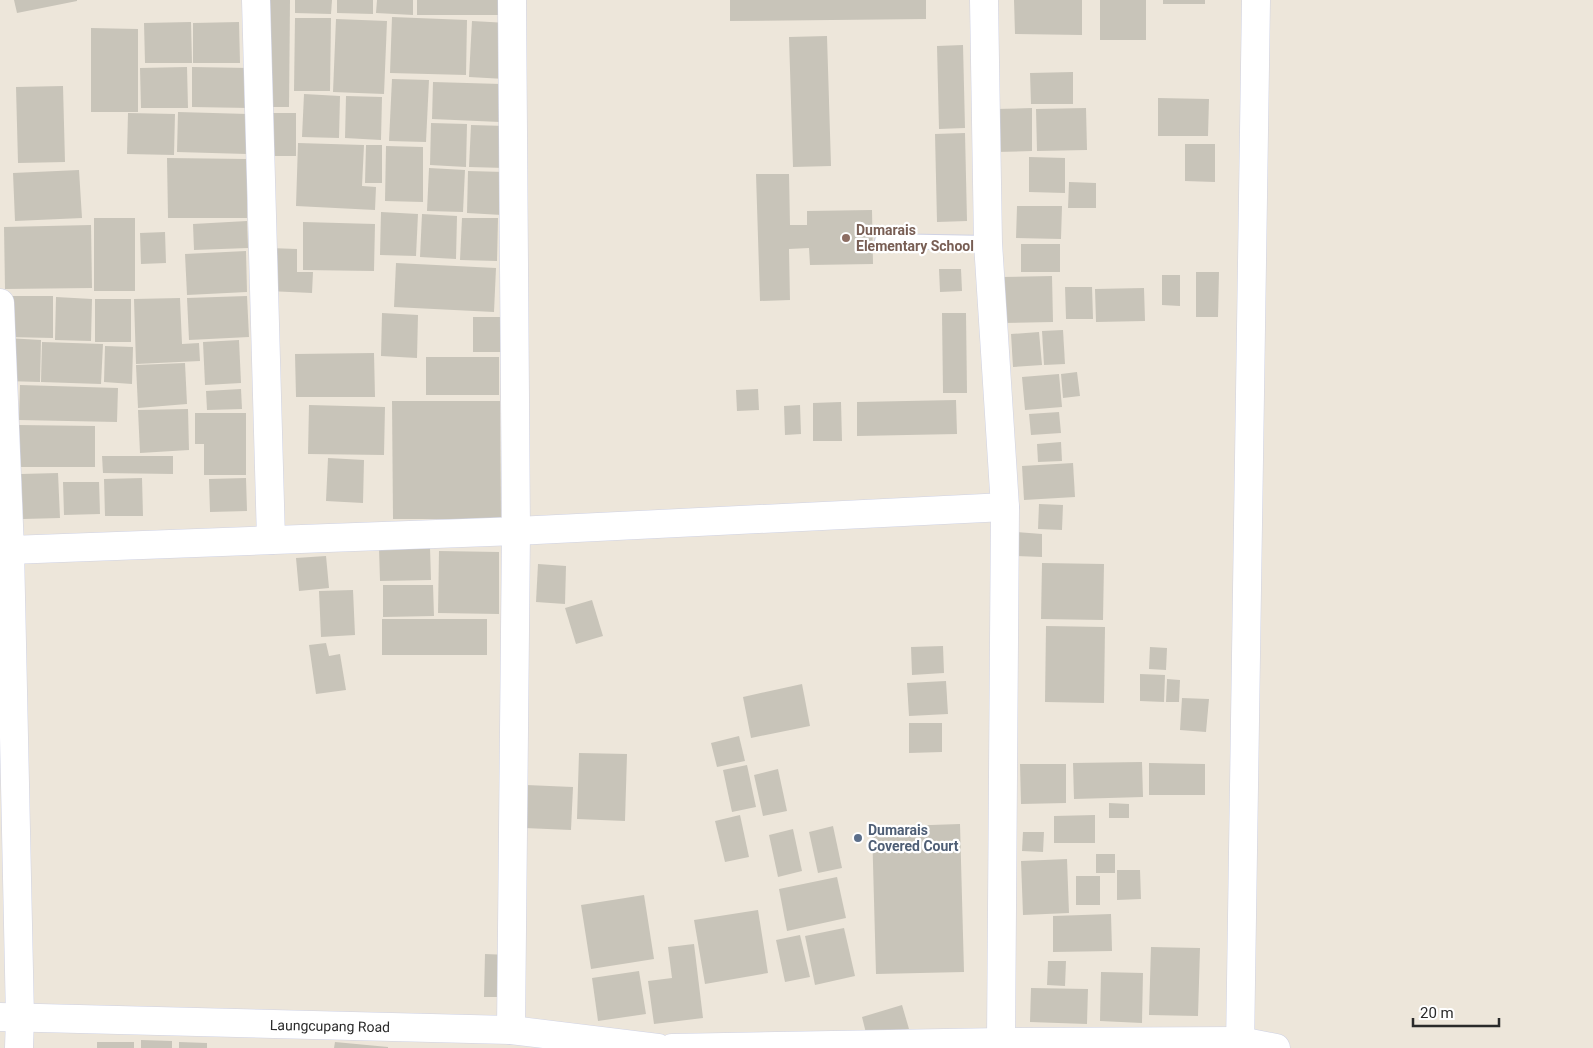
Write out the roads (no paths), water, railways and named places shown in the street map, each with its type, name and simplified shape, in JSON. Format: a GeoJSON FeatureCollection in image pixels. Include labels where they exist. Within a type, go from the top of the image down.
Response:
{"type":"FeatureCollection","features":[{"type":"Feature","properties":{"kind":"street"},"geometry":{"type":"LineString","coordinates":[[256,0],[271,540]]}},
{"type":"Feature","properties":{"kind":"street"},"geometry":{"type":"LineString","coordinates":[[511,1030],[516,531],[512,0]]}},
{"type":"Feature","properties":{"kind":"street"},"geometry":{"type":"LineString","coordinates":[[984,0],[988,243],[1005,507],[1001,1042]]}},
{"type":"Feature","properties":{"kind":"street"},"geometry":{"type":"LineString","coordinates":[[1240,1044],[1256,0]]}},
{"type":"Feature","properties":{"kind":"street"},"geometry":{"type":"LineString","coordinates":[[0,303],[10,550],[10,1018],[19,1048]]}},
{"type":"Feature","properties":{"kind":"street"},"geometry":{"type":"LineString","coordinates":[[10,550],[516,531],[1005,507]]}},
{"type":"Feature","properties":{"kind":"street","name":"Laungcupang Road"},"geometry":{"type":"LineString","coordinates":[[10,1018],[511,1030],[658,1048]]}},
{"type":"Feature","properties":{"kind":"street"},"geometry":{"type":"LineString","coordinates":[[672,1048],[1001,1042],[1240,1044],[1276,1048]]}},
{"type":"Feature","properties":{"kind":"lane"},"geometry":{"type":"LineString","coordinates":[[882,241],[988,243]]}},
{"type":"Feature","properties":{"kind":"place","name":"Dumarais Elementary School"},"geometry":{"type":"Point","coordinates":[846,238]}},
{"type":"Feature","properties":{"kind":"place","name":"Dumarais Covered Court"},"geometry":{"type":"Point","coordinates":[858,838]}}]}
